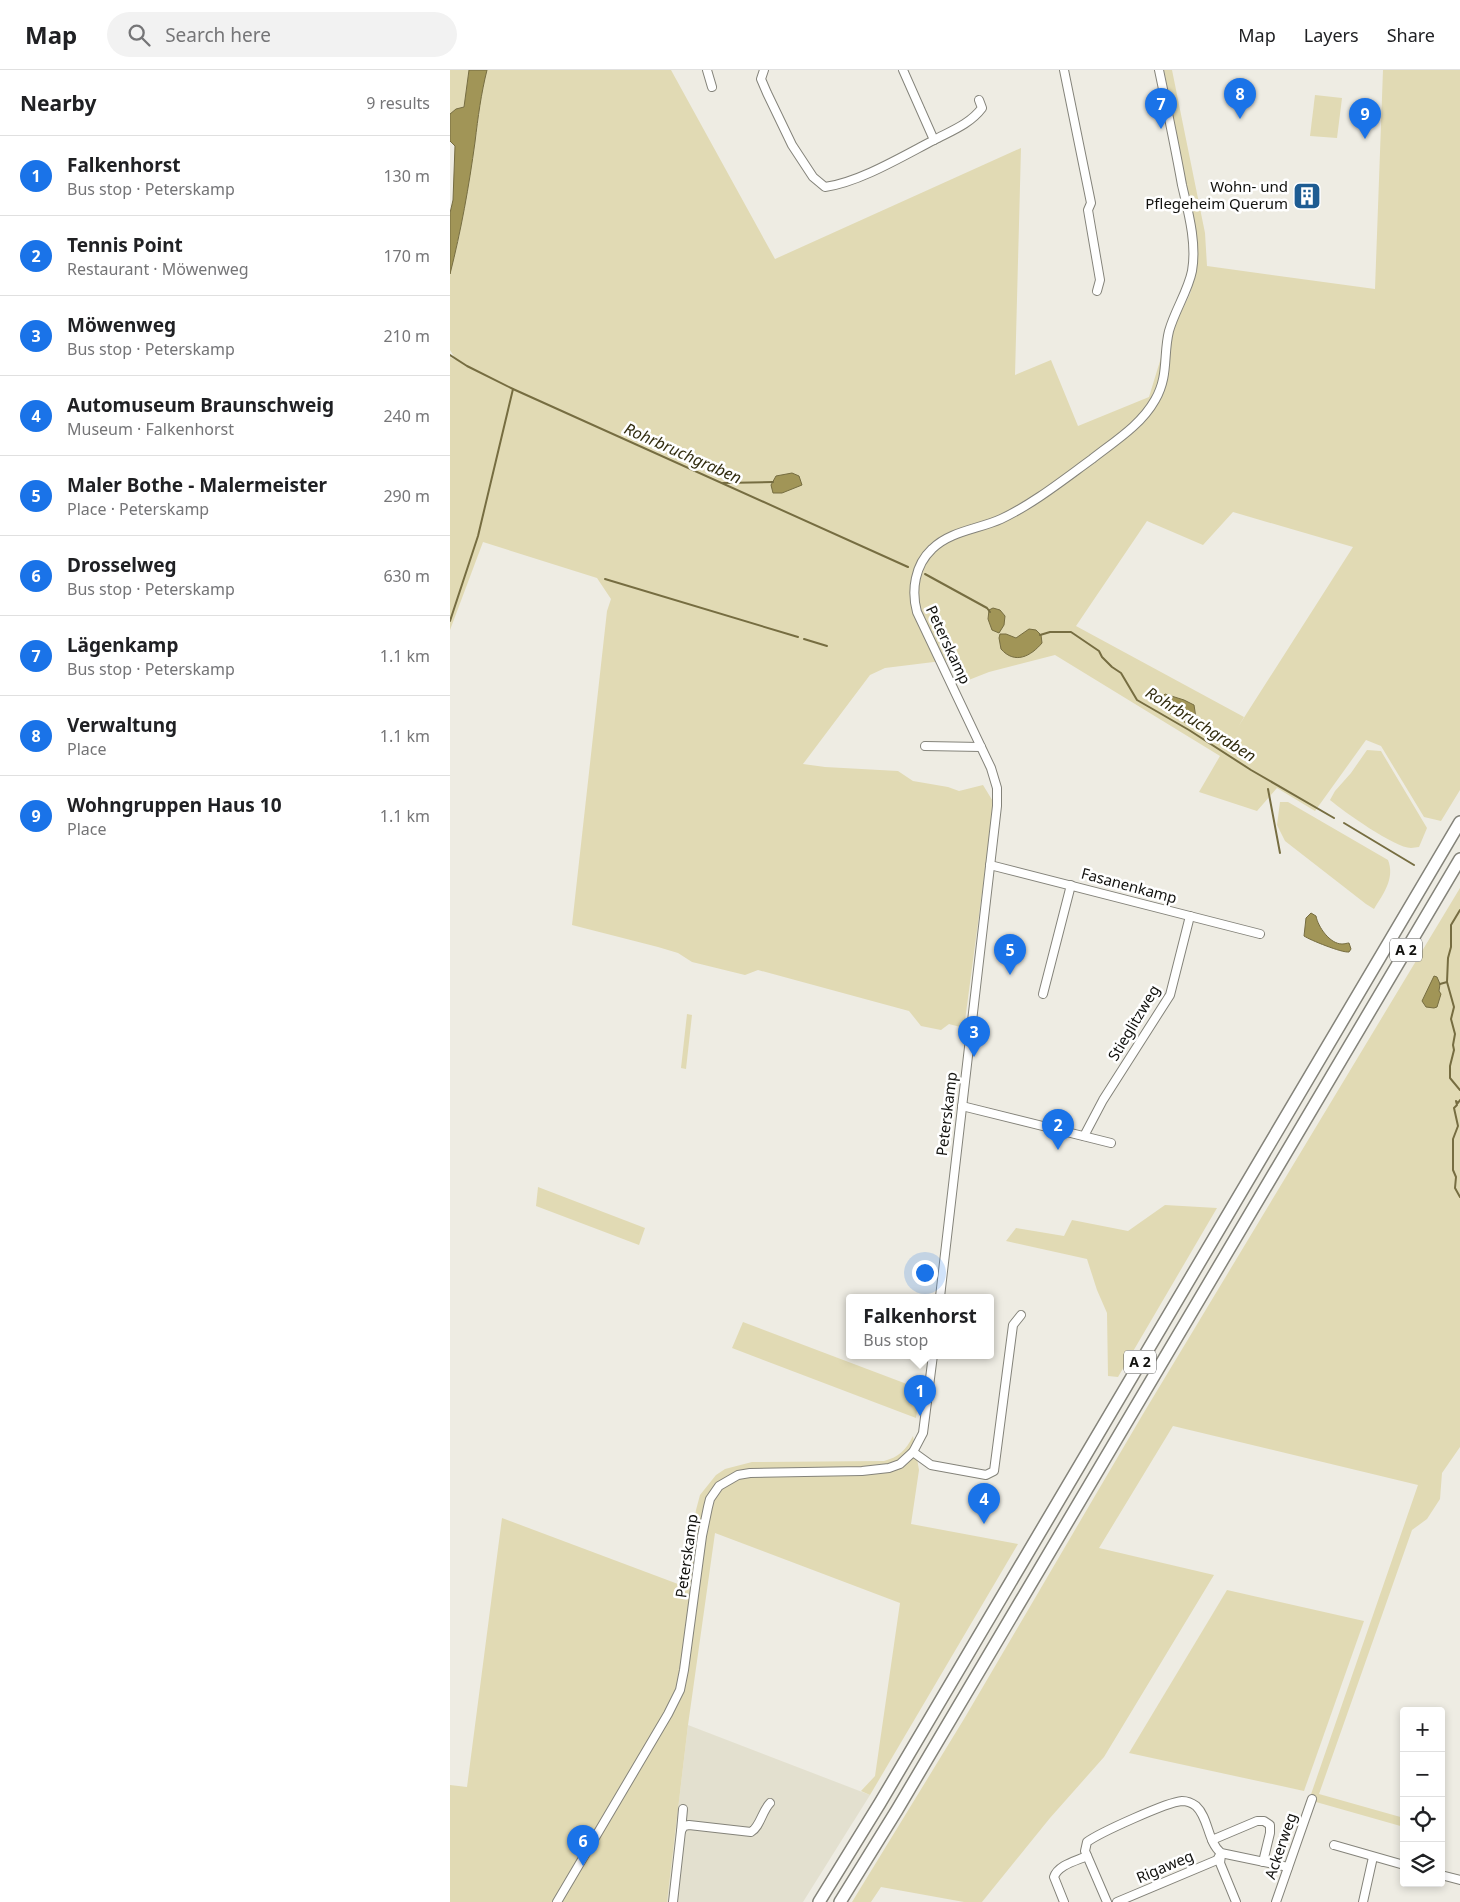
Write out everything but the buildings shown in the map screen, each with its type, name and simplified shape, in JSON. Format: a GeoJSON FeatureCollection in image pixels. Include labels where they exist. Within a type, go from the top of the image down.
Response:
{"type":"FeatureCollection","features":[{"type":"Feature","properties":{"kind":"highway","name":"A 2"},"geometry":{"type":"LineString","coordinates":[[819,1902],[880,1803],[1460,822]]}},
{"type":"Feature","properties":{"kind":"highway","name":"A 2"},"geometry":{"type":"LineString","coordinates":[[840,1902],[912,1785],[1460,859]]}},
{"type":"Feature","properties":{"kind":"street"},"geometry":{"type":"LineString","coordinates":[[707,70],[712,87]]}},
{"type":"Feature","properties":{"kind":"street"},"geometry":{"type":"LineString","coordinates":[[764,70],[761,76],[771,105],[812,178],[825,187],[838,185],[887,164],[968,123],[982,108],[979,100]]}},
{"type":"Feature","properties":{"kind":"street"},"geometry":{"type":"LineString","coordinates":[[903,70],[934,140]]}},
{"type":"Feature","properties":{"kind":"street"},"geometry":{"type":"LineString","coordinates":[[1064,70],[1091,203],[1088,210],[1100,280],[1097,291]]}},
{"type":"Feature","properties":{"kind":"street","name":"Peterskamp"},"geometry":{"type":"LineString","coordinates":[[940,1294],[997,806],[997,788],[981,747],[917,612],[914,590],[921,564],[930,550],[942,541],[1014,512],[1073,473],[1136,425],[1158,395],[1165,373],[1169,331],[1190,276],[1193,260],[1187,209],[1159,70]]}},
{"type":"Feature","properties":{"kind":"street"},"geometry":{"type":"LineString","coordinates":[[925,746],[981,747]]}},
{"type":"Feature","properties":{"kind":"street","name":"Fasanenkamp"},"geometry":{"type":"LineString","coordinates":[[990,865],[1260,934]]}},
{"type":"Feature","properties":{"kind":"street"},"geometry":{"type":"LineString","coordinates":[[1043,994],[1071,885]]}},
{"type":"Feature","properties":{"kind":"street","name":"Stieglitzweg"},"geometry":{"type":"LineString","coordinates":[[1084,1136],[1103,1100],[1170,995],[1190,916]]}},
{"type":"Feature","properties":{"kind":"street"},"geometry":{"type":"LineString","coordinates":[[962,1106],[1111,1143]]}},
{"type":"Feature","properties":{"kind":"street"},"geometry":{"type":"LineString","coordinates":[[932,1359],[924,1427],[921,1439],[913,1452],[923,1460],[936,1466],[986,1476],[991,1474],[994,1470],[1013,1325],[1021,1315]]}},
{"type":"Feature","properties":{"kind":"street","name":"Peterskamp"},"geometry":{"type":"LineString","coordinates":[[557,1902],[668,1714],[680,1690],[705,1518],[710,1499],[719,1486],[738,1475],[757,1472],[883,1469],[900,1464],[913,1452]]}},
{"type":"Feature","properties":{"kind":"street","name":"Ackerweg"},"geometry":{"type":"LineString","coordinates":[[1276,1902],[1312,1799]]}},
{"type":"Feature","properties":{"kind":"street"},"geometry":{"type":"LineString","coordinates":[[1106,1902],[1087,1856],[1085,1848],[1090,1840],[1137,1817],[1177,1802],[1186,1801],[1197,1807],[1215,1848],[1221,1853],[1288,1867]]}},
{"type":"Feature","properties":{"kind":"street"},"geometry":{"type":"LineString","coordinates":[[681,1831],[686,1825],[751,1832],[755,1829],[763,1810],[770,1803]]}},
{"type":"Feature","properties":{"kind":"street"},"geometry":{"type":"LineString","coordinates":[[672,1902],[684,1809]]}},
{"type":"Feature","properties":{"kind":"street"},"geometry":{"type":"LineString","coordinates":[[1212,1840],[1257,1821],[1264,1821],[1270,1825],[1270,1828],[1263,1862]]}},
{"type":"Feature","properties":{"kind":"street"},"geometry":{"type":"LineString","coordinates":[[1334,1845],[1400,1864]]}},
{"type":"Feature","properties":{"kind":"street"},"geometry":{"type":"LineString","coordinates":[[1221,1853],[1220,1863],[1236,1902]]}},
{"type":"Feature","properties":{"kind":"street","name":"Rigaweg"},"geometry":{"type":"LineString","coordinates":[[1117,1902],[1217,1860],[1221,1853]]}},
{"type":"Feature","properties":{"kind":"street"},"geometry":{"type":"LineString","coordinates":[[1064,1902],[1054,1877],[1055,1873],[1087,1856]]}},
{"type":"Feature","properties":{"kind":"street"},"geometry":{"type":"LineString","coordinates":[[1363,1902],[1373,1857]]}},
{"type":"Feature","properties":{"kind":"street"},"geometry":{"type":"LineString","coordinates":[[1445,1876],[1460,1880]]}},
{"type":"Feature","properties":{"kind":"shaded area"},"geometry":{"type":"Polygon","coordinates":[[[450,70],[469,70],[464,107],[456,109],[450,114],[450,70]]]}},
{"type":"Feature","properties":{"kind":"shaded area"},"geometry":{"type":"Polygon","coordinates":[[[469,70],[487,70],[473,159],[450,274],[450,213],[453,200],[455,146],[450,141],[450,114],[456,109],[464,107],[469,70]]]}},
{"type":"Feature","properties":{"kind":"shaded area"},"geometry":{"type":"Polygon","coordinates":[[[487,70],[671,70],[775,259],[1021,148],[1015,375],[1051,360],[1078,426],[1149,397],[1171,325],[1180,314],[1190,294],[1197,268],[1197,243],[1164,70],[1172,70],[1205,233],[1207,266],[1375,289],[1383,70],[1460,70],[1460,790],[1441,821],[1424,817],[1381,746],[1366,740],[1315,811],[1277,788],[1257,811],[1199,792],[1220,756],[1055,655],[989,672],[961,683],[950,660],[885,668],[870,675],[803,764],[898,771],[913,781],[948,787],[959,791],[983,785],[994,803],[964,1028],[949,1024],[941,1030],[921,1026],[909,1011],[758,970],[745,975],[692,962],[678,953],[572,925],[607,611],[611,599],[597,578],[483,542],[450,630],[450,357],[456,360],[450,350],[450,274],[459,237],[480,101],[487,70]],[[1233,512],[1203,545],[1147,521],[1076,626],[1244,717],[1238,727],[1353,547],[1233,512]]]}},
{"type":"Feature","properties":{"kind":"shaded area"},"geometry":{"type":"Polygon","coordinates":[[[1315,95],[1342,98],[1337,138],[1310,136],[1315,95]]]}},
{"type":"Feature","properties":{"kind":"shaded area"},"geometry":{"type":"Polygon","coordinates":[[[792,473],[799,476],[802,485],[782,493],[773,493],[771,485],[776,476],[792,473]]]}},
{"type":"Feature","properties":{"kind":"shaded area"},"geometry":{"type":"Polygon","coordinates":[[[993,608],[1000,610],[1005,616],[1004,625],[999,633],[992,630],[988,619],[989,610],[993,608]]]}},
{"type":"Feature","properties":{"kind":"shaded area"},"geometry":{"type":"Polygon","coordinates":[[[1029,629],[1036,630],[1041,635],[1042,643],[1033,652],[1017,658],[1006,654],[1001,649],[1000,634],[1016,638],[1029,629]]]}},
{"type":"Feature","properties":{"kind":"shaded area"},"geometry":{"type":"Polygon","coordinates":[[[1165,694],[1194,705],[1196,718],[1186,723],[1167,711],[1157,702],[1165,694]]]}},
{"type":"Feature","properties":{"kind":"shaded area"},"geometry":{"type":"Polygon","coordinates":[[[1367,750],[1381,751],[1427,828],[1419,847],[1411,848],[1393,842],[1357,820],[1330,800],[1367,750]]]}},
{"type":"Feature","properties":{"kind":"shaded area"},"geometry":{"type":"Polygon","coordinates":[[[1280,802],[1288,802],[1388,860],[1390,867],[1389,879],[1385,891],[1374,909],[1285,841],[1277,825],[1280,802]]]}},
{"type":"Feature","properties":{"kind":"shaded area"},"geometry":{"type":"Polygon","coordinates":[[[1460,888],[1460,1447],[1442,1473],[1440,1499],[1427,1519],[1412,1530],[1319,1794],[1400,1817],[1400,1826],[1309,1800],[1418,1485],[1173,1426],[1099,1548],[1214,1575],[1104,1757],[1050,1818],[982,1902],[964,1902],[881,1887],[871,1902],[852,1902],[964,1719],[1143,1414],[1460,888]]]}},
{"type":"Feature","properties":{"kind":"shaded area"},"geometry":{"type":"Polygon","coordinates":[[[1311,913],[1316,916],[1322,930],[1329,938],[1342,944],[1349,943],[1351,949],[1349,952],[1333,948],[1304,936],[1306,918],[1311,913]]]}},
{"type":"Feature","properties":{"kind":"shaded area"},"geometry":{"type":"Polygon","coordinates":[[[1434,976],[1437,977],[1440,984],[1439,991],[1441,994],[1437,1007],[1426,1007],[1422,1001],[1434,976]]]}},
{"type":"Feature","properties":{"kind":"shaded area"},"geometry":{"type":"Polygon","coordinates":[[[687,1014],[692,1015],[686,1069],[681,1068],[687,1014]]]}},
{"type":"Feature","properties":{"kind":"shaded area"},"geometry":{"type":"Polygon","coordinates":[[[538,1187],[645,1228],[639,1245],[536,1206],[538,1187]]]}},
{"type":"Feature","properties":{"kind":"shaded area"},"geometry":{"type":"Polygon","coordinates":[[[1165,1205],[1217,1208],[1118,1377],[1108,1376],[1107,1313],[1087,1259],[1006,1241],[1016,1228],[1064,1236],[1072,1220],[1128,1231],[1165,1205]]]}},
{"type":"Feature","properties":{"kind":"shaded area"},"geometry":{"type":"Polygon","coordinates":[[[743,1322],[920,1389],[916,1418],[732,1348],[743,1322]]]}},
{"type":"Feature","properties":{"kind":"shaded area"},"geometry":{"type":"Polygon","coordinates":[[[913,1436],[919,1470],[911,1524],[1018,1544],[870,1795],[861,1791],[875,1776],[900,1603],[715,1533],[688,1725],[667,1902],[450,1902],[450,1785],[467,1787],[502,1518],[686,1587],[696,1510],[700,1495],[716,1475],[725,1469],[752,1462],[884,1461],[902,1452],[913,1436]]]}},
{"type":"Feature","properties":{"kind":"shaded area"},"geometry":{"type":"Polygon","coordinates":[[[1227,1590],[1364,1621],[1304,1791],[1129,1753],[1227,1590]]]}},
{"type":"Feature","properties":{"kind":"shaded area"},"geometry":{"type":"Polygon","coordinates":[[[688,1725],[870,1795],[803,1902],[667,1902],[688,1725]]]}},
{"type":"Feature","properties":{"kind":"waterway","name":"Rohrbruchgraben"},"geometry":{"type":"LineString","coordinates":[[450,355],[467,366],[513,389],[908,567]]}},
{"type":"Feature","properties":{"kind":"waterway"},"geometry":{"type":"LineString","coordinates":[[450,621],[478,536],[513,389]]}},
{"type":"Feature","properties":{"kind":"waterway"},"geometry":{"type":"LineString","coordinates":[[723,483],[773,482]]}},
{"type":"Feature","properties":{"kind":"waterway","name":"Rohrbruchgraben"},"geometry":{"type":"LineString","coordinates":[[925,574],[987,608],[990,612]]}},
{"type":"Feature","properties":{"kind":"waterway"},"geometry":{"type":"LineString","coordinates":[[605,579],[798,637]]}},
{"type":"Feature","properties":{"kind":"waterway","name":"Rohrbruchgraben"},"geometry":{"type":"LineString","coordinates":[[1040,635],[1050,632],[1071,632],[1099,651],[1102,657],[1121,673],[1137,700],[1334,818]]}},
{"type":"Feature","properties":{"kind":"waterway"},"geometry":{"type":"LineString","coordinates":[[804,639],[827,646]]}},
{"type":"Feature","properties":{"kind":"waterway"},"geometry":{"type":"LineString","coordinates":[[1268,789],[1280,853]]}},
{"type":"Feature","properties":{"kind":"waterway","name":"Rohrbruchgraben"},"geometry":{"type":"LineString","coordinates":[[1344,823],[1414,865]]}},
{"type":"Feature","properties":{"kind":"waterway","name":"Rohrbruchgraben"},"geometry":{"type":"LineString","coordinates":[[1460,910],[1451,925],[1451,947],[1448,958],[1447,982],[1454,1007],[1451,1019],[1455,1034],[1450,1078],[1460,1090]]}},
{"type":"Feature","properties":{"kind":"waterway","name":"Rohrbruchgraben"},"geometry":{"type":"LineString","coordinates":[[1440,984],[1447,982]]}},
{"type":"Feature","properties":{"kind":"waterway","name":"Rohrbruchgraben"},"geometry":{"type":"LineString","coordinates":[[1460,1100],[1458,1103],[1456,1101],[1457,1105],[1454,1108],[1458,1126],[1453,1139],[1455,1188],[1460,1197]]}},
{"type":"Feature","properties":{"kind":"place","name":"Verwaltung"},"geometry":{"type":"Point","coordinates":[1240,119]}},
{"type":"Feature","properties":{"kind":"place","name":"Lägenkamp"},"geometry":{"type":"Point","coordinates":[1161,129]}},
{"type":"Feature","properties":{"kind":"place","name":"Wohngruppen Haus 10"},"geometry":{"type":"Point","coordinates":[1365,139]}},
{"type":"Feature","properties":{"kind":"place","name":"Wohn- und Pflegeheim Querum"},"geometry":{"type":"Point","coordinates":[1307,196]}},
{"type":"Feature","properties":{"kind":"place","name":"Maler Bothe - Malermeister"},"geometry":{"type":"Point","coordinates":[1010,975]}},
{"type":"Feature","properties":{"kind":"place","name":"Möwenweg"},"geometry":{"type":"Point","coordinates":[974,1057]}},
{"type":"Feature","properties":{"kind":"place","name":"Tennis Point"},"geometry":{"type":"Point","coordinates":[1058,1150]}},
{"type":"Feature","properties":{"kind":"place","name":"Falkenhorst"},"geometry":{"type":"Point","coordinates":[920,1416]}},
{"type":"Feature","properties":{"kind":"place","name":"Automuseum Braunschweig"},"geometry":{"type":"Point","coordinates":[984,1524]}},
{"type":"Feature","properties":{"kind":"place","name":"Drosselweg"},"geometry":{"type":"Point","coordinates":[583,1866]}}]}
